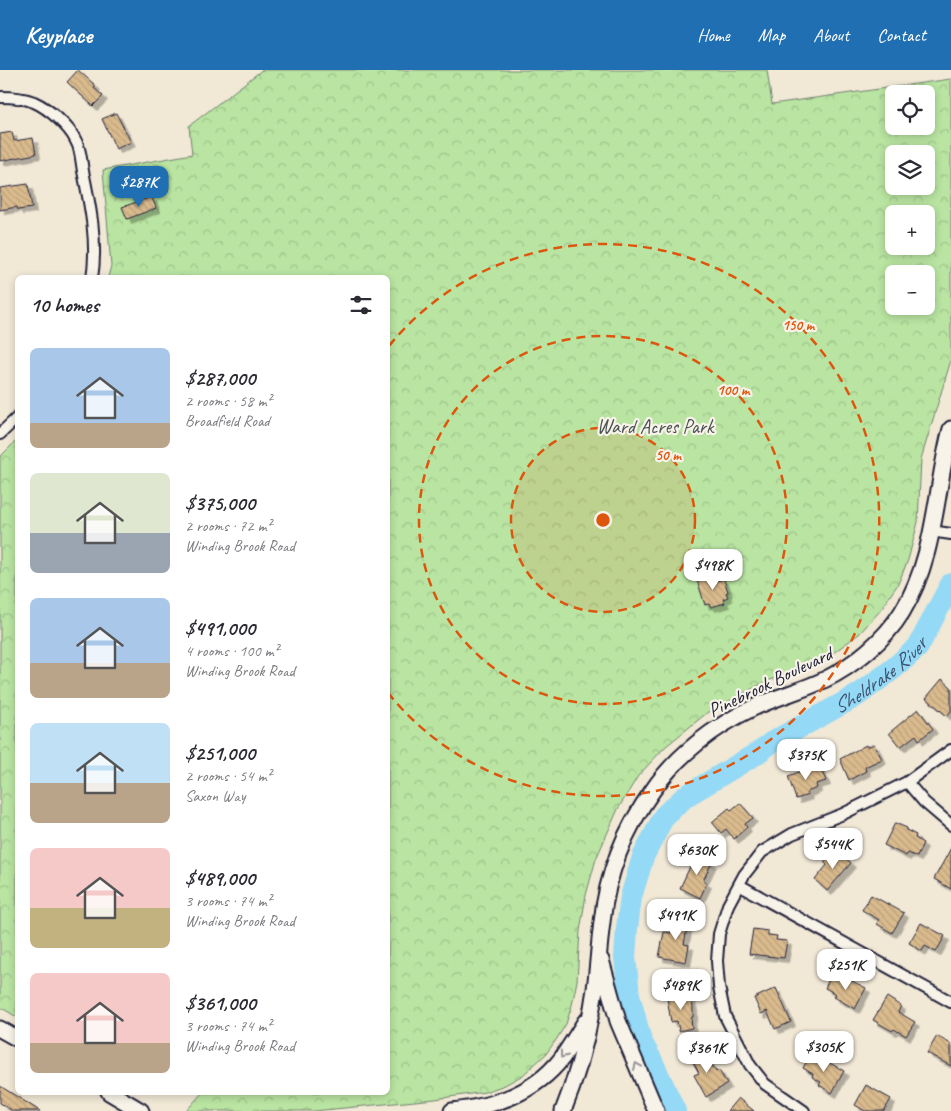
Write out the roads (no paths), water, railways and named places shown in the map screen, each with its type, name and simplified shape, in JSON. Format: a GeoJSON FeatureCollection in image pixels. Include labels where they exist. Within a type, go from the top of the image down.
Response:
{"type":"FeatureCollection","features":[{"type":"Feature","properties":{"kind":"street"},"geometry":{"type":"LineString","coordinates":[[0,97],[34,102],[47,110],[68,128],[77,142],[91,212],[95,262],[93,275]]}},
{"type":"Feature","properties":{"kind":"street"},"geometry":{"type":"LineString","coordinates":[[0,434],[15,420]]}},
{"type":"Feature","properties":{"kind":"street","name":"Pinebrook Boulevard"},"geometry":{"type":"LineString","coordinates":[[563,1111],[576,1076],[590,1014],[604,904],[614,865],[629,830],[653,789],[692,748],[720,726],[768,701],[824,680],[872,647],[884,635],[902,611],[920,574],[927,552],[944,457],[951,429]]}},
{"type":"Feature","properties":{"kind":"street"},"geometry":{"type":"LineString","coordinates":[[931,531],[951,534]]}},
{"type":"Feature","properties":{"kind":"street"},"geometry":{"type":"LineString","coordinates":[[804,1111],[765,1084],[750,1065],[725,1016],[717,961],[719,934],[728,905],[744,875],[762,852],[792,834],[843,814],[907,782],[951,750]]}},
{"type":"Feature","properties":{"kind":"street"},"geometry":{"type":"LineString","coordinates":[[907,782],[924,802],[951,825]]}},
{"type":"Feature","properties":{"kind":"street"},"geometry":{"type":"LineString","coordinates":[[739,885],[951,1002]]}},
{"type":"Feature","properties":{"kind":"street"},"geometry":{"type":"LineString","coordinates":[[599,952],[618,1021],[656,1111]]}},
{"type":"Feature","properties":{"kind":"street"},"geometry":{"type":"LineString","coordinates":[[452,1111],[482,1107],[498,1102],[519,1093],[539,1080],[562,1057],[590,1014]]}},
{"type":"Feature","properties":{"kind":"street"},"geometry":{"type":"LineString","coordinates":[[0,1029],[15,1037]]}},
{"type":"Feature","properties":{"kind":"street"},"geometry":{"type":"LineString","coordinates":[[114,1095],[141,1111]]}},
{"type":"Feature","properties":{"kind":"waterway","name":"Sheldrake River"},"geometry":{"type":"LineString","coordinates":[[675,1111],[641,1041],[629,995],[625,957],[631,897],[643,857],[664,816],[686,796],[771,743],[858,695],[893,669],[918,647],[951,584]]}},
{"type":"Feature","properties":{"kind":"park label","name":"Ward Acres Park"},"geometry":{"type":"Point","coordinates":[655,426]}}]}
